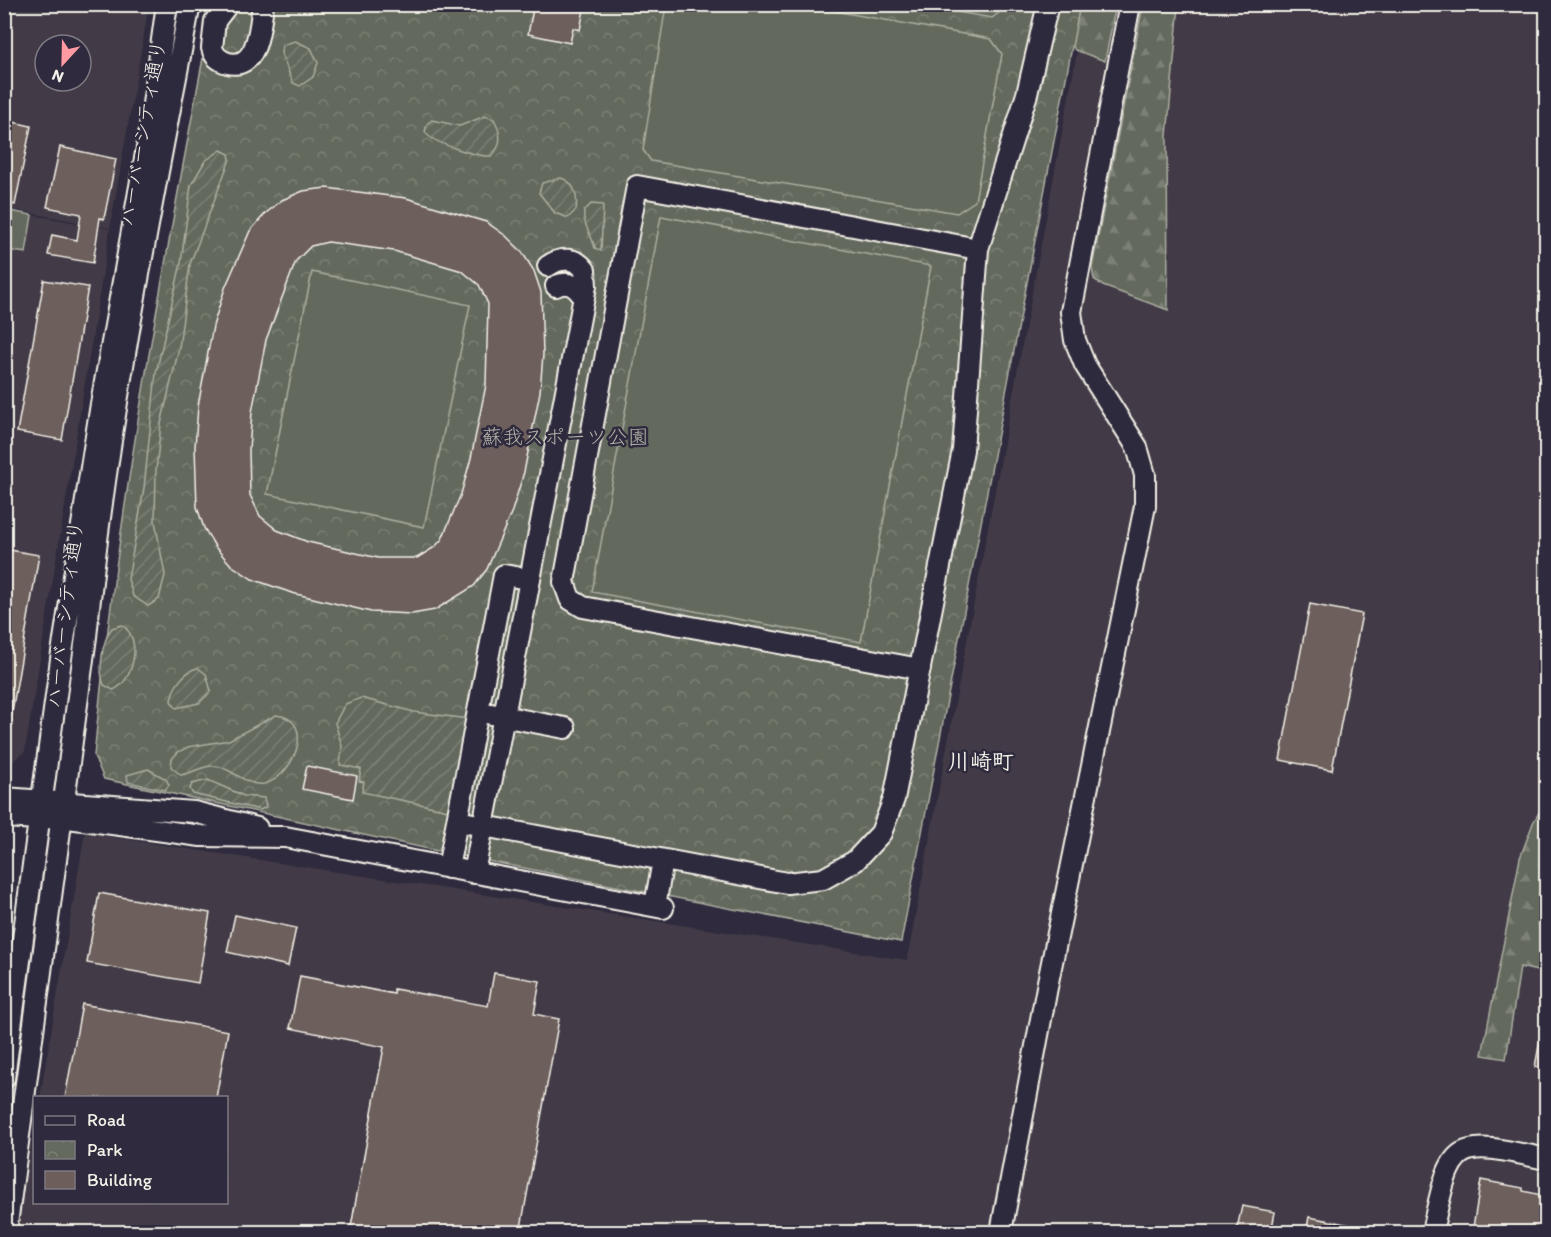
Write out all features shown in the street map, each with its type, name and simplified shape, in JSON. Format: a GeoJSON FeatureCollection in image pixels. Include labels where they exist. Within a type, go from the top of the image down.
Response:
{"type":"FeatureCollection","features":[{"type":"Feature","properties":{"kind":"street","name":"ハーバーシティ通り"},"geometry":{"type":"LineString","coordinates":[[4,1078],[40,810],[99,415],[147,147],[167,4]]}},
{"type":"Feature","properties":{"kind":"street","name":"ハーバーシティ通り"},"geometry":{"type":"LineString","coordinates":[[6,1233],[63,810],[96,539],[126,348],[190,4]]}},
{"type":"Feature","properties":{"kind":"street"},"geometry":{"type":"LineString","coordinates":[[228,4],[215,21],[212,48],[220,60],[237,64],[246,60],[254,50],[263,4]]}},
{"type":"Feature","properties":{"kind":"street"},"geometry":{"type":"LineString","coordinates":[[457,821],[787,883],[823,879],[855,861],[881,832],[894,799],[963,450],[978,249],[1028,94],[1048,4]]}},
{"type":"Feature","properties":{"kind":"street"},"geometry":{"type":"LineString","coordinates":[[1001,1233],[1048,982],[1145,506],[1145,475],[1137,447],[1085,365],[1075,340],[1071,312],[1130,4]]}},
{"type":"Feature","properties":{"kind":"street"},"geometry":{"type":"LineString","coordinates":[[920,669],[583,607],[570,599],[564,582],[637,186],[978,249]]}},
{"type":"Feature","properties":{"kind":"street"},"geometry":{"type":"LineString","coordinates":[[474,873],[528,579],[587,278],[582,265],[564,259],[548,266]]}},
{"type":"Feature","properties":{"kind":"street"},"geometry":{"type":"LineString","coordinates":[[556,286],[567,283],[573,285],[584,298]]}},
{"type":"Feature","properties":{"kind":"street"},"geometry":{"type":"LineString","coordinates":[[448,868],[504,575],[528,579]]}},
{"type":"Feature","properties":{"kind":"street"},"geometry":{"type":"LineString","coordinates":[[478,711],[565,728]]}},
{"type":"Feature","properties":{"kind":"street"},"geometry":{"type":"LineString","coordinates":[[467,764],[495,767]]}},
{"type":"Feature","properties":{"kind":"street"},"geometry":{"type":"LineString","coordinates":[[4,798],[40,810]]}},
{"type":"Feature","properties":{"kind":"street"},"geometry":{"type":"LineString","coordinates":[[4,817],[40,810],[204,814],[285,837],[659,907],[663,860]]}},
{"type":"Feature","properties":{"kind":"street"},"geometry":{"type":"LineString","coordinates":[[63,810],[201,836],[285,837]]}},
{"type":"Feature","properties":{"kind":"street"},"geometry":{"type":"LineString","coordinates":[[201,836],[207,833],[210,825],[204,814]]}},
{"type":"Feature","properties":{"kind":"street"},"geometry":{"type":"LineString","coordinates":[[1432,1233],[1444,1176],[1453,1159],[1468,1149],[1490,1147],[1546,1159]]}},
{"type":"Feature","properties":{"kind":"shaded area"},"geometry":{"type":"Polygon","coordinates":[[[4,5],[149,5],[110,228],[5,208],[4,5]]]}},
{"type":"Feature","properties":{"kind":"shaded area"},"geometry":{"type":"Polygon","coordinates":[[[1086,5],[1546,5],[1546,1232],[17,1232],[33,1134],[33,1204],[228,1204],[228,1096],[40,1096],[85,833],[907,960],[1086,5]]]}},
{"type":"Feature","properties":{"kind":"shaded area"},"geometry":{"type":"Polygon","coordinates":[[[4,210],[110,229],[25,751],[5,768],[4,210]]]}},
{"type":"Feature","properties":{"kind":"green space"},"geometry":{"type":"Polygon","coordinates":[[[1009,4],[992,18],[916,5],[1009,4]]]}},
{"type":"Feature","properties":{"kind":"green space","name":"蘇我スポーツ公園"},"geometry":{"type":"Polygon","coordinates":[[[213,5],[1080,5],[901,942],[447,853],[104,779],[94,756],[116,567],[161,285],[213,5]]]}},
{"type":"Feature","properties":{"kind":"green space"},"geometry":{"type":"Polygon","coordinates":[[[666,5],[801,5],[991,39],[1002,54],[975,201],[957,213],[651,161],[643,150],[666,5]]]}},
{"type":"Feature","properties":{"kind":"green space"},"geometry":{"type":"Polygon","coordinates":[[[1078,5],[1116,5],[1105,61],[1075,50],[1070,41],[1078,5]]]}},
{"type":"Feature","properties":{"kind":"green space"},"geometry":{"type":"Polygon","coordinates":[[[1143,5],[1179,5],[1167,136],[1168,310],[1103,286],[1094,279],[1092,268],[1143,5]]]}},
{"type":"Feature","properties":{"kind":"green space"},"geometry":{"type":"Polygon","coordinates":[[[295,41],[311,48],[318,63],[313,77],[300,86],[293,83],[281,53],[282,45],[295,41]]]}},
{"type":"Feature","properties":{"kind":"green space"},"geometry":{"type":"Polygon","coordinates":[[[485,116],[494,119],[499,134],[498,148],[491,156],[476,154],[436,141],[425,132],[427,124],[432,120],[460,126],[485,116]]]}},
{"type":"Feature","properties":{"kind":"green space"},"geometry":{"type":"Polygon","coordinates":[[[221,150],[229,154],[230,159],[190,264],[179,348],[161,424],[156,470],[155,521],[165,575],[159,599],[148,606],[133,596],[128,579],[144,488],[156,373],[181,263],[191,185],[205,161],[221,150]]]}},
{"type":"Feature","properties":{"kind":"green space"},"geometry":{"type":"Polygon","coordinates":[[[561,178],[570,183],[576,195],[576,210],[568,218],[555,213],[539,193],[542,183],[561,178]]]}},
{"type":"Feature","properties":{"kind":"green space"},"geometry":{"type":"Polygon","coordinates":[[[591,204],[603,205],[601,251],[595,248],[584,220],[584,211],[591,204]]]}},
{"type":"Feature","properties":{"kind":"green space"},"geometry":{"type":"Polygon","coordinates":[[[5,210],[32,215],[26,253],[5,250],[5,210]]]}},
{"type":"Feature","properties":{"kind":"green space"},"geometry":{"type":"Polygon","coordinates":[[[661,216],[931,266],[861,642],[592,592],[661,216]]]}},
{"type":"Feature","properties":{"kind":"green space"},"geometry":{"type":"Polygon","coordinates":[[[312,272],[470,305],[424,527],[267,494],[312,272]]]}},
{"type":"Feature","properties":{"kind":"green space"},"geometry":{"type":"Polygon","coordinates":[[[122,625],[129,631],[132,640],[133,659],[126,678],[113,690],[104,685],[102,679],[102,656],[112,628],[122,625]]]}},
{"type":"Feature","properties":{"kind":"green space"},"geometry":{"type":"Polygon","coordinates":[[[198,668],[206,674],[211,691],[199,703],[176,708],[171,701],[177,685],[188,672],[198,668]]]}},
{"type":"Feature","properties":{"kind":"green space"},"geometry":{"type":"Polygon","coordinates":[[[361,698],[414,712],[476,720],[458,812],[362,792],[364,782],[359,781],[361,769],[340,765],[342,746],[335,723],[345,704],[361,698]]]}},
{"type":"Feature","properties":{"kind":"green space"},"geometry":{"type":"Polygon","coordinates":[[[276,715],[289,719],[296,727],[298,737],[297,749],[292,761],[275,779],[258,784],[217,766],[204,767],[181,775],[171,767],[172,759],[178,752],[188,747],[229,740],[276,715]]]}},
{"type":"Feature","properties":{"kind":"green space"},"geometry":{"type":"Polygon","coordinates":[[[148,769],[166,779],[169,785],[165,790],[128,782],[127,775],[148,769]]]}},
{"type":"Feature","properties":{"kind":"green space"},"geometry":{"type":"Polygon","coordinates":[[[208,780],[244,796],[264,798],[266,807],[260,810],[193,794],[190,789],[192,784],[208,780]]]}},
{"type":"Feature","properties":{"kind":"green space"},"geometry":{"type":"Polygon","coordinates":[[[1546,800],[1546,973],[1520,967],[1506,1059],[1482,1055],[1520,858],[1533,823],[1546,800]]]}},
{"type":"Feature","properties":{"kind":"building"},"geometry":{"type":"Polygon","coordinates":[[[534,4],[585,4],[580,30],[573,28],[570,43],[528,34],[534,4]]]}},
{"type":"Feature","properties":{"kind":"building"},"geometry":{"type":"Polygon","coordinates":[[[4,120],[31,126],[15,205],[4,203],[4,120]]]}},
{"type":"Feature","properties":{"kind":"building"},"geometry":{"type":"Polygon","coordinates":[[[60,147],[116,159],[104,219],[100,218],[93,263],[48,255],[52,235],[77,240],[81,214],[47,207],[60,147]]]}},
{"type":"Feature","properties":{"kind":"building"},"geometry":{"type":"Polygon","coordinates":[[[326,188],[406,198],[486,222],[506,236],[522,252],[534,271],[541,292],[543,354],[540,392],[524,472],[512,511],[487,569],[474,586],[435,610],[412,614],[371,612],[292,593],[252,579],[231,565],[216,548],[204,528],[197,507],[195,447],[198,406],[213,326],[225,288],[250,231],[282,200],[303,191],[326,188]],[[328,242],[311,246],[296,261],[266,340],[252,412],[249,449],[250,495],[260,516],[277,530],[308,542],[378,558],[417,558],[435,547],[442,539],[461,494],[486,385],[488,304],[479,285],[462,271],[394,251],[328,242]]]}},
{"type":"Feature","properties":{"kind":"building"},"geometry":{"type":"Polygon","coordinates":[[[44,280],[88,287],[62,440],[17,432],[44,280]]]}},
{"type":"Feature","properties":{"kind":"building"},"geometry":{"type":"Polygon","coordinates":[[[4,549],[39,555],[11,718],[4,717],[4,549]]]}},
{"type":"Feature","properties":{"kind":"building"},"geometry":{"type":"Polygon","coordinates":[[[1310,604],[1362,614],[1332,770],[1280,760],[1310,604]]]}},
{"type":"Feature","properties":{"kind":"building"},"geometry":{"type":"Polygon","coordinates":[[[307,766],[357,776],[353,799],[302,789],[307,766]]]}},
{"type":"Feature","properties":{"kind":"building"},"geometry":{"type":"Polygon","coordinates":[[[99,893],[210,913],[198,983],[87,963],[99,893]]]}},
{"type":"Feature","properties":{"kind":"building"},"geometry":{"type":"Polygon","coordinates":[[[235,915],[296,928],[288,966],[227,952],[235,915]]]}},
{"type":"Feature","properties":{"kind":"building"},"geometry":{"type":"Polygon","coordinates":[[[494,973],[540,981],[534,1014],[559,1019],[520,1233],[383,1233],[351,1227],[384,1047],[290,1028],[300,976],[394,994],[394,989],[488,1006],[494,973]]]}},
{"type":"Feature","properties":{"kind":"building"},"geometry":{"type":"Polygon","coordinates":[[[82,1004],[228,1031],[216,1096],[65,1096],[82,1004]]]}},
{"type":"Feature","properties":{"kind":"building"},"geometry":{"type":"Polygon","coordinates":[[[1541,1035],[1546,1035],[1546,1069],[1535,1067],[1541,1035]]]}},
{"type":"Feature","properties":{"kind":"building"},"geometry":{"type":"Polygon","coordinates":[[[1481,1180],[1523,1188],[1523,1191],[1546,1196],[1546,1233],[1472,1233],[1481,1180]]]}},
{"type":"Feature","properties":{"kind":"building"},"geometry":{"type":"Polygon","coordinates":[[[1242,1206],[1275,1212],[1271,1233],[1236,1233],[1242,1206]]]}},
{"type":"Feature","properties":{"kind":"building"},"geometry":{"type":"Polygon","coordinates":[[[1309,1217],[1362,1227],[1362,1233],[1306,1233],[1309,1217]]]}},
{"type":"Feature","properties":{"kind":"district","name":"川崎町"},"geometry":{"type":"Point","coordinates":[981,761]}}]}
